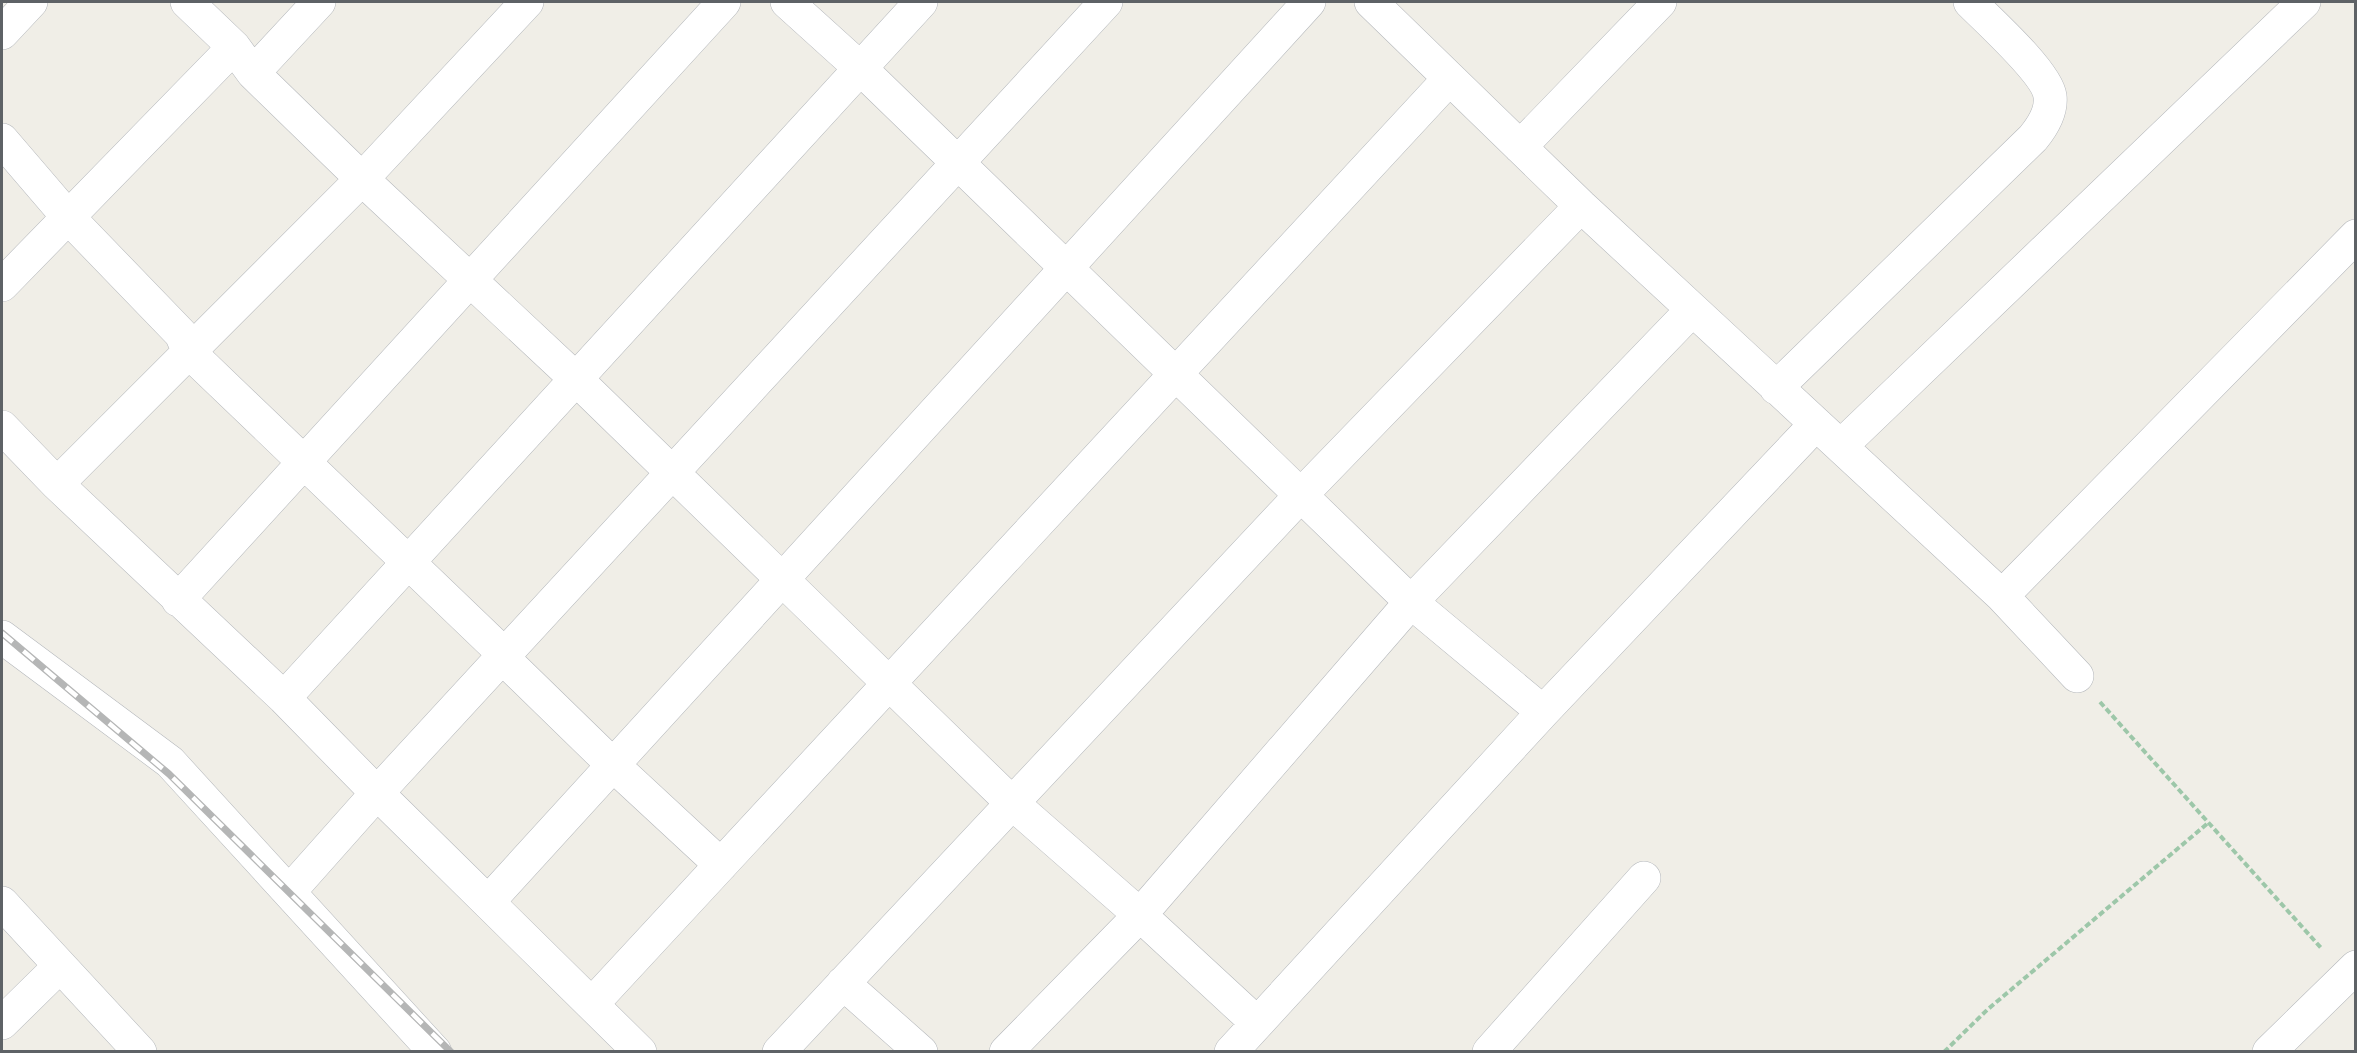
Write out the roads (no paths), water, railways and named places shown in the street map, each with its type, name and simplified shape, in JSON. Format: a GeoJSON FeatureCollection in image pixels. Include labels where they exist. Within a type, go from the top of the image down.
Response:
{"type":"FeatureCollection","features":[{"type":"Feature","properties":{"kind":"street"},"geometry":{"type":"LineString","coordinates":[[2,33],[31,2]]}},
{"type":"Feature","properties":{"kind":"street"},"geometry":{"type":"LineString","coordinates":[[188,2],[234,47],[253,73],[362,179],[576,378],[1012,803],[1140,915],[1257,1023]]}},
{"type":"Feature","properties":{"kind":"street"},"geometry":{"type":"LineString","coordinates":[[253,73],[319,2]]}},
{"type":"Feature","properties":{"kind":"street"},"geometry":{"type":"LineString","coordinates":[[57,484],[362,179],[527,2]]}},
{"type":"Feature","properties":{"kind":"street"},"geometry":{"type":"LineString","coordinates":[[178,600],[724,2]]}},
{"type":"Feature","properties":{"kind":"street"},"geometry":{"type":"LineString","coordinates":[[787,2],[860,68],[956,164],[1411,602],[1543,712]]}},
{"type":"Feature","properties":{"kind":"street"},"geometry":{"type":"LineString","coordinates":[[284,698],[921,2]]}},
{"type":"Feature","properties":{"kind":"street"},"geometry":{"type":"LineString","coordinates":[[289,892],[377,793],[1106,2]]}},
{"type":"Feature","properties":{"kind":"street"},"geometry":{"type":"LineString","coordinates":[[488,902],[1309,2]]}},
{"type":"Feature","properties":{"kind":"street"},"geometry":{"type":"LineString","coordinates":[[1371,2],[1581,206],[2002,596],[2077,676]]}},
{"type":"Feature","properties":{"kind":"street"},"geometry":{"type":"LineString","coordinates":[[1520,147],[1660,2]]}},
{"type":"Feature","properties":{"kind":"street"},"geometry":{"type":"LineString","coordinates":[[1776,388],[2033,138],[2046,118],[2050,99],[2041,76],[1970,2]]}},
{"type":"Feature","properties":{"kind":"street"},"geometry":{"type":"LineString","coordinates":[[1841,446],[2304,2]]}},
{"type":"Feature","properties":{"kind":"street"},"geometry":{"type":"LineString","coordinates":[[2,285],[234,47]]}},
{"type":"Feature","properties":{"kind":"street"},"geometry":{"type":"LineString","coordinates":[[592,1004],[1449,79]]}},
{"type":"Feature","properties":{"kind":"street"},"geometry":{"type":"LineString","coordinates":[[2,140],[68,217],[181,334],[189,352],[504,654],[502,657],[613,765],[721,865]]}},
{"type":"Feature","properties":{"kind":"street"},"geometry":{"type":"LineString","coordinates":[[779,1052],[1300,496],[1581,206]]}},
{"type":"Feature","properties":{"kind":"street"},"geometry":{"type":"LineString","coordinates":[[2002,596],[2355,236]]}},
{"type":"Feature","properties":{"kind":"street"},"geometry":{"type":"LineString","coordinates":[[1006,1052],[1140,915],[1411,602],[1692,310]]}},
{"type":"Feature","properties":{"kind":"street"},"geometry":{"type":"LineString","coordinates":[[1231,1052],[1543,712],[1815,425]]}},
{"type":"Feature","properties":{"kind":"street"},"geometry":{"type":"LineString","coordinates":[[2,427],[57,484],[284,698],[640,1052]]}},
{"type":"Feature","properties":{"kind":"street"},"geometry":{"type":"LineString","coordinates":[[2,637],[170,762],[435,1052]]}},
{"type":"Feature","properties":{"kind":"street"},"geometry":{"type":"LineString","coordinates":[[1489,1052],[1644,878]]}},
{"type":"Feature","properties":{"kind":"street"},"geometry":{"type":"LineString","coordinates":[[2,903],[140,1052]]}},
{"type":"Feature","properties":{"kind":"street"},"geometry":{"type":"LineString","coordinates":[[2,1023],[60,966]]}},
{"type":"Feature","properties":{"kind":"street"},"geometry":{"type":"LineString","coordinates":[[2269,1052],[2351,972]]}},
{"type":"Feature","properties":{"kind":"street"},"geometry":{"type":"LineString","coordinates":[[843,983],[921,1052]]}},
{"type":"Feature","properties":{"kind":"railway"},"geometry":{"type":"LineString","coordinates":[[2,633],[169,774],[451,1052]]}}]}
